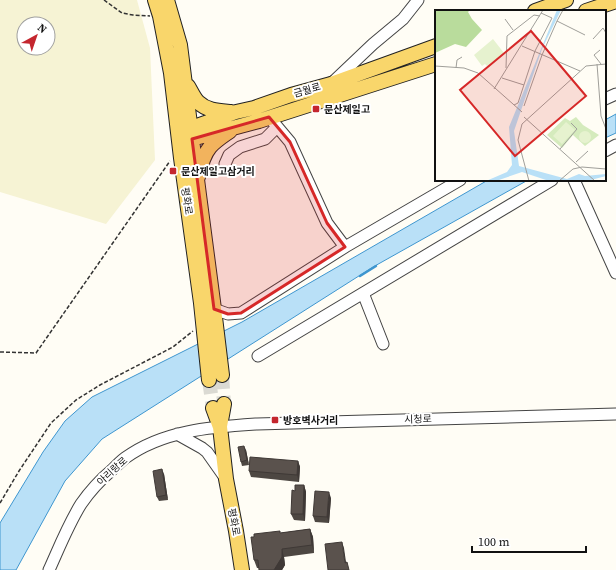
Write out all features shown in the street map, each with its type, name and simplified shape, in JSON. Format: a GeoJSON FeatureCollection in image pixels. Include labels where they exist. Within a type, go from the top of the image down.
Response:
{"type":"FeatureCollection","features":[{"type":"Feature","properties":{"kind":"main road","name":"평화로"},"geometry":{"type":"LineString","coordinates":[[155,0],[160,16],[185,135],[197,181],[214,309],[205,330]]}},
{"type":"Feature","properties":{"kind":"main road","name":"평화로"},"geometry":{"type":"LineString","coordinates":[[167,0],[180,45],[185,81],[185,135],[181,158],[205,330],[215,378]]}},
{"type":"Feature","properties":{"kind":"main road"},"geometry":{"type":"LineString","coordinates":[[538,10],[566,0]]}},
{"type":"Feature","properties":{"kind":"main road"},"geometry":{"type":"LineString","coordinates":[[589,10],[616,1]]}},
{"type":"Feature","properties":{"kind":"main road","name":"금월로"},"geometry":{"type":"LineString","coordinates":[[185,135],[236,112],[254,108],[291,95],[331,84],[435,46]]}},
{"type":"Feature","properties":{"kind":"main road","name":"금월로"},"geometry":{"type":"LineString","coordinates":[[185,135],[236,126],[273,122],[435,64]]}},
{"type":"Feature","properties":{"kind":"main road"},"geometry":{"type":"LineString","coordinates":[[185,81],[197,102],[204,107],[214,111],[236,112]]}},
{"type":"Feature","properties":{"kind":"main road"},"geometry":{"type":"LineString","coordinates":[[197,181],[200,168],[209,148],[236,126]]}},
{"type":"Feature","properties":{"kind":"main road","name":"평화로"},"geometry":{"type":"LineString","coordinates":[[218,406],[226,479],[242,570]]}},
{"type":"Feature","properties":{"kind":"street"},"geometry":{"type":"LineString","coordinates":[[331,84],[403,19],[418,0]]}},
{"type":"Feature","properties":{"kind":"street"},"geometry":{"type":"LineString","coordinates":[[606,99],[616,94]]}},
{"type":"Feature","properties":{"kind":"street"},"geometry":{"type":"LineString","coordinates":[[225,164],[228,155],[240,147],[265,139],[273,122],[290,142],[327,222],[345,247]]}},
{"type":"Feature","properties":{"kind":"street"},"geometry":{"type":"LineString","coordinates":[[606,150],[616,145]]}},
{"type":"Feature","properties":{"kind":"street"},"geometry":{"type":"LineString","coordinates":[[214,309],[228,314],[241,313],[345,247],[458,181]]}},
{"type":"Feature","properties":{"kind":"street"},"geometry":{"type":"LineString","coordinates":[[258,356],[550,181]]}},
{"type":"Feature","properties":{"kind":"street"},"geometry":{"type":"LineString","coordinates":[[574,181],[616,273]]}},
{"type":"Feature","properties":{"kind":"street"},"geometry":{"type":"LineString","coordinates":[[363,293],[383,344]]}},
{"type":"Feature","properties":{"kind":"street","name":"시청로"},"geometry":{"type":"LineString","coordinates":[[220,426],[616,414]]}},
{"type":"Feature","properties":{"kind":"street","name":"아리랑로"},"geometry":{"type":"LineString","coordinates":[[49,570],[67,529],[82,504],[103,478],[125,458],[150,444],[177,434],[220,426]]}},
{"type":"Feature","properties":{"kind":"street"},"geometry":{"type":"LineString","coordinates":[[177,434],[207,452],[226,479]]}},
{"type":"Feature","properties":{"kind":"path"},"geometry":{"type":"LineString","coordinates":[[104,0],[122,13],[160,16]]}},
{"type":"Feature","properties":{"kind":"path"},"geometry":{"type":"LineString","coordinates":[[0,352],[36,353],[170,161],[181,158]]}},
{"type":"Feature","properties":{"kind":"path"},"geometry":{"type":"LineString","coordinates":[[0,503],[19,470],[51,423],[76,400],[100,385],[205,330]]}},
{"type":"Feature","properties":{"kind":"highlighted area"},"geometry":{"type":"Polygon","coordinates":[[[269,117],[290,142],[327,223],[345,247],[241,313],[228,314],[214,309],[192,139],[269,117]]]}},
{"type":"Feature","properties":{"kind":"shaded area"},"geometry":{"type":"Polygon","coordinates":[[[0,0],[137,0],[150,48],[155,160],[106,224],[0,192],[0,0]]]}},
{"type":"Feature","properties":{"kind":"water"},"geometry":{"type":"Polygon","coordinates":[[[616,114],[616,133],[606,138],[606,119],[616,114]]]}},
{"type":"Feature","properties":{"kind":"water"},"geometry":{"type":"Polygon","coordinates":[[[486,181],[526,181],[373,267],[102,439],[65,481],[16,570],[0,570],[0,523],[43,452],[65,421],[92,397],[242,322],[486,181]]]}},
{"type":"Feature","properties":{"kind":"building"},"geometry":{"type":"Polygon","coordinates":[[[244,446],[247,460],[241,462],[238,447],[244,446]]]}},
{"type":"Feature","properties":{"kind":"building"},"geometry":{"type":"Polygon","coordinates":[[[250,457],[298,461],[297,475],[249,471],[250,457]]]}},
{"type":"Feature","properties":{"kind":"building"},"geometry":{"type":"Polygon","coordinates":[[[162,469],[166,495],[157,497],[153,471],[162,469]]]}},
{"type":"Feature","properties":{"kind":"building"},"geometry":{"type":"Polygon","coordinates":[[[295,485],[304,485],[303,514],[291,514],[292,490],[295,491],[295,485]]]}},
{"type":"Feature","properties":{"kind":"building"},"geometry":{"type":"Polygon","coordinates":[[[315,491],[329,492],[327,517],[313,516],[315,491]]]}},
{"type":"Feature","properties":{"kind":"building"},"geometry":{"type":"Polygon","coordinates":[[[310,529],[312,545],[282,549],[282,557],[274,570],[259,570],[258,560],[254,560],[251,537],[254,537],[254,534],[280,531],[280,533],[310,529]]]}},
{"type":"Feature","properties":{"kind":"building"},"geometry":{"type":"Polygon","coordinates":[[[342,542],[345,563],[347,562],[349,570],[328,570],[325,544],[342,542]]]}},
{"type":"Feature","properties":{"kind":"waterway"},"geometry":{"type":"LineString","coordinates":[[360,276],[376,266]]}},
{"type":"Feature","properties":{"kind":"tunnel"},"geometry":{"type":"LineString","coordinates":[[222,375],[224,404]]}},
{"type":"Feature","properties":{"kind":"tunnel"},"geometry":{"type":"LineString","coordinates":[[209,380],[213,408]]}},
{"type":"Feature","properties":{"kind":"place","name":"문산제일고"},"geometry":{"type":"Point","coordinates":[316,109]}},
{"type":"Feature","properties":{"kind":"place","name":"문산제일고삼거리"},"geometry":{"type":"Point","coordinates":[173,171]}},
{"type":"Feature","properties":{"kind":"place","name":"방호벽사거리"},"geometry":{"type":"Point","coordinates":[275,420]}}]}
